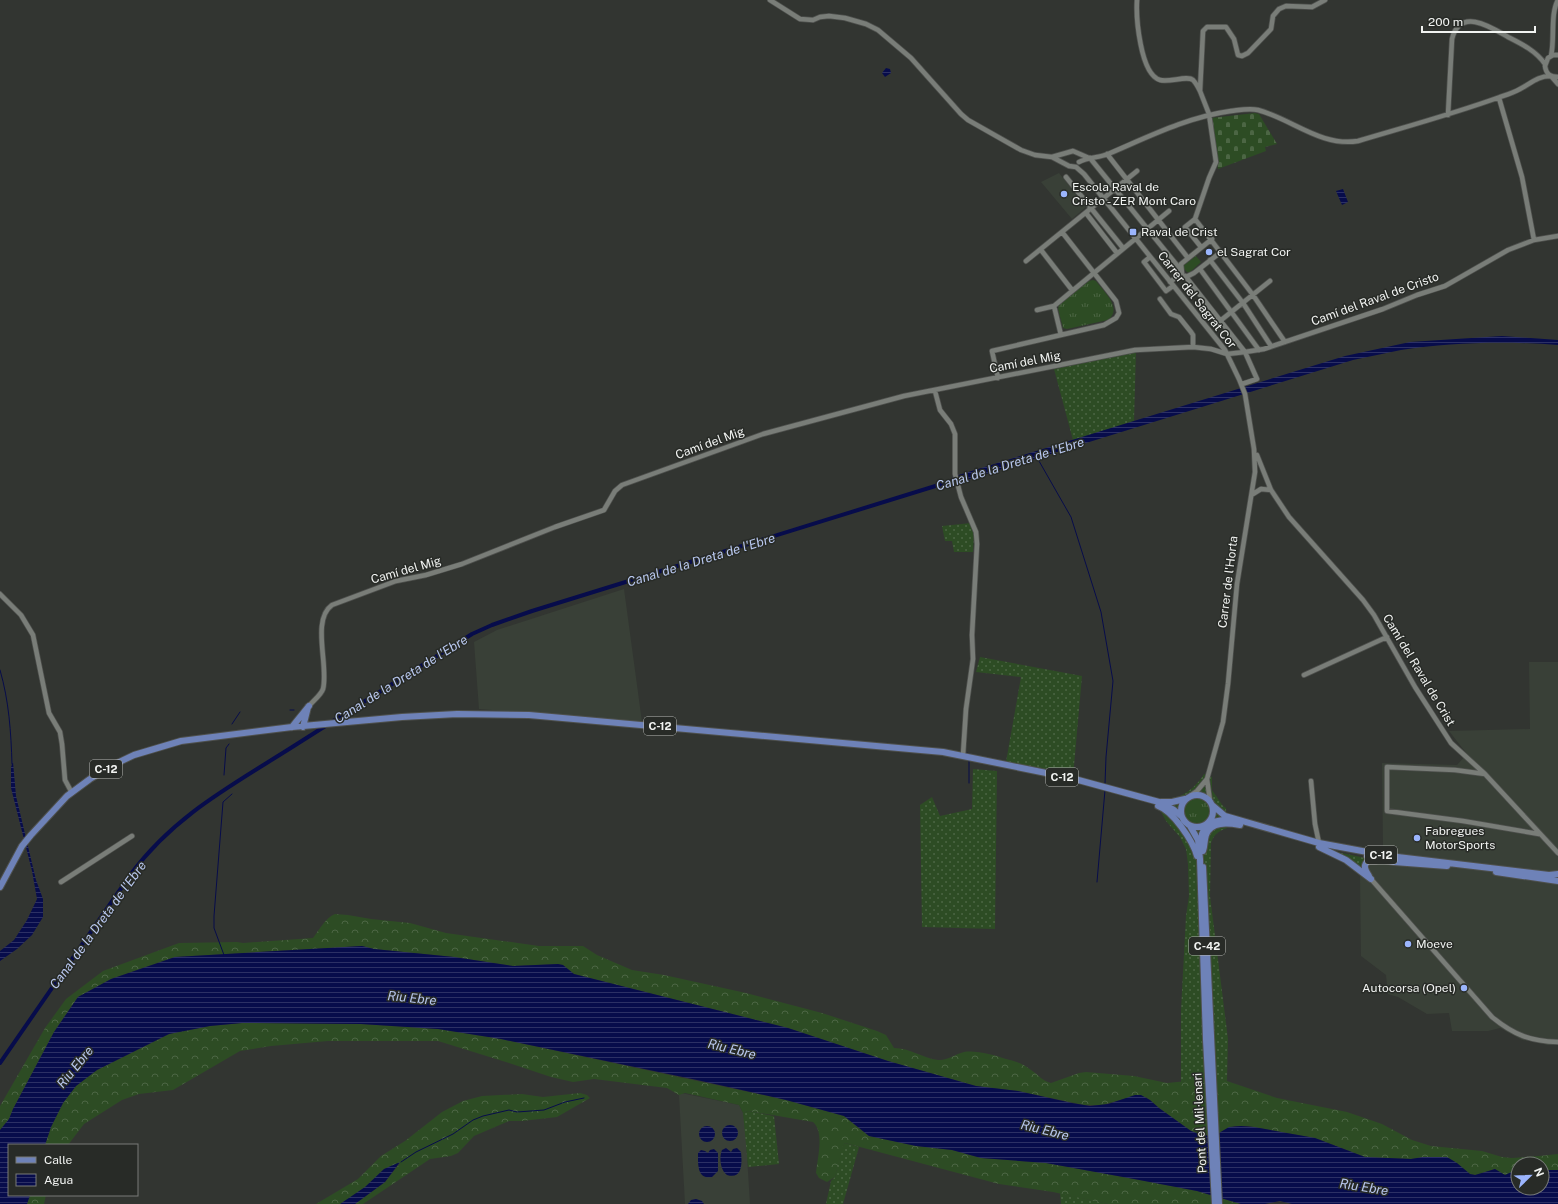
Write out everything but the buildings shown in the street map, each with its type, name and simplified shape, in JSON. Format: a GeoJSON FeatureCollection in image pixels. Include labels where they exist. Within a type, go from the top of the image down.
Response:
{"type":"FeatureCollection","features":[{"type":"Feature","properties":{"kind":"main road"},"geometry":{"type":"LineString","coordinates":[[303,727],[309,706]]}},
{"type":"Feature","properties":{"kind":"main road"},"geometry":{"type":"LineString","coordinates":[[292,727],[309,706]]}},
{"type":"Feature","properties":{"kind":"main road","name":"C-12"},"geometry":{"type":"LineString","coordinates":[[0,887],[22,846],[72,793],[90,779],[113,765],[134,755],[181,741],[292,727],[440,714],[529,715],[910,748],[963,755],[1066,777],[1159,802],[1174,810],[1181,816],[1184,822],[1190,826],[1198,828],[1223,820],[1319,845],[1394,862],[1485,870],[1558,881]]}},
{"type":"Feature","properties":{"kind":"main road"},"geometry":{"type":"LineString","coordinates":[[298,720],[306,718]]}},
{"type":"Feature","properties":{"kind":"main road"},"geometry":{"type":"LineString","coordinates":[[306,718],[312,726]]}},
{"type":"Feature","properties":{"kind":"main road"},"geometry":{"type":"LineString","coordinates":[[298,720],[303,727]]}},
{"type":"Feature","properties":{"kind":"main road"},"geometry":{"type":"LineString","coordinates":[[1130,794],[1138,800],[1161,807],[1170,815],[1189,839],[1195,850],[1200,879]]}},
{"type":"Feature","properties":{"kind":"main road","name":"C-12"},"geometry":{"type":"LineString","coordinates":[[1159,802],[1172,802],[1185,799],[1191,795],[1200,795],[1211,803],[1224,816],[1319,845],[1389,856],[1549,875],[1558,874]]}},
{"type":"Feature","properties":{"kind":"main road"},"geometry":{"type":"LineString","coordinates":[[1181,816],[1181,807],[1185,799]]}},
{"type":"Feature","properties":{"kind":"main road"},"geometry":{"type":"LineString","coordinates":[[1207,824],[1213,814],[1211,803]]}},
{"type":"Feature","properties":{"kind":"main road"},"geometry":{"type":"LineString","coordinates":[[1203,851],[1208,832],[1214,826],[1225,823],[1240,825]]}},
{"type":"Feature","properties":{"kind":"main road","name":"C-42"},"geometry":{"type":"LineString","coordinates":[[1207,824],[1202,838],[1209,1040]]}},
{"type":"Feature","properties":{"kind":"main road","name":"C-42"},"geometry":{"type":"LineString","coordinates":[[1190,826],[1198,840],[1209,1040]]}},
{"type":"Feature","properties":{"kind":"main road"},"geometry":{"type":"LineString","coordinates":[[1319,845],[1346,860],[1371,879]]}},
{"type":"Feature","properties":{"kind":"main road"},"geometry":{"type":"LineString","coordinates":[[1371,879],[1364,869],[1364,866],[1368,861],[1394,862]]}},
{"type":"Feature","properties":{"kind":"main road","name":"Pont del Mil·lenari"},"geometry":{"type":"LineString","coordinates":[[1209,1040],[1215,1204]]}},
{"type":"Feature","properties":{"kind":"main road","name":"Pont del Mil·lenari"},"geometry":{"type":"LineString","coordinates":[[1209,1040],[1219,1204]]}},
{"type":"Feature","properties":{"kind":"street"},"geometry":{"type":"LineString","coordinates":[[770,0],[800,19],[813,20],[820,17],[829,16],[845,18],[866,24],[878,30],[911,58],[961,114],[1021,150],[1035,155],[1052,157],[1073,166],[1084,174]]}},
{"type":"Feature","properties":{"kind":"street"},"geometry":{"type":"LineString","coordinates":[[1137,0],[1137,28],[1148,69],[1152,75],[1160,80],[1189,78],[1194,80],[1209,114],[1216,162],[1209,178],[1196,219],[1186,227],[1201,247]]}},
{"type":"Feature","properties":{"kind":"street"},"geometry":{"type":"LineString","coordinates":[[1200,91],[1204,31],[1207,26],[1226,27],[1234,39],[1238,55],[1242,56],[1248,53],[1271,29],[1273,16],[1279,9],[1286,6],[1312,7],[1325,0]]}},
{"type":"Feature","properties":{"kind":"street"},"geometry":{"type":"LineString","coordinates":[[1535,80],[1550,56],[1554,42],[1554,14],[1558,0]]}},
{"type":"Feature","properties":{"kind":"street"},"geometry":{"type":"LineString","coordinates":[[1448,115],[1453,35],[1458,28],[1465,24],[1475,22],[1484,24],[1535,53],[1550,56],[1558,53],[1554,42]]}},
{"type":"Feature","properties":{"kind":"street"},"geometry":{"type":"LineString","coordinates":[[1535,53],[1558,84]]}},
{"type":"Feature","properties":{"kind":"street"},"geometry":{"type":"LineString","coordinates":[[1073,166],[1089,158],[1107,154],[1154,134],[1209,114],[1249,109],[1259,110],[1318,136],[1346,143],[1358,141],[1448,115],[1499,98],[1519,90],[1544,76],[1558,77]]}},
{"type":"Feature","properties":{"kind":"street"},"geometry":{"type":"LineString","coordinates":[[1499,98],[1522,177],[1534,240]]}},
{"type":"Feature","properties":{"kind":"street"},"geometry":{"type":"LineString","coordinates":[[1052,157],[1073,151],[1089,158],[1115,189],[1245,352],[1257,379],[1242,386]]}},
{"type":"Feature","properties":{"kind":"street"},"geometry":{"type":"LineString","coordinates":[[1066,153],[1064,158],[1066,164]]}},
{"type":"Feature","properties":{"kind":"street"},"geometry":{"type":"LineString","coordinates":[[1077,153],[1084,174]]}},
{"type":"Feature","properties":{"kind":"street"},"geometry":{"type":"LineString","coordinates":[[1107,154],[1188,258]]}},
{"type":"Feature","properties":{"kind":"street"},"geometry":{"type":"LineString","coordinates":[[1026,261],[1137,171]]}},
{"type":"Feature","properties":{"kind":"street","name":"Carrer del Sagrat Cor"},"geometry":{"type":"LineString","coordinates":[[1084,174],[1227,354],[1242,386]]}},
{"type":"Feature","properties":{"kind":"street"},"geometry":{"type":"LineString","coordinates":[[1066,177],[1123,248]]}},
{"type":"Feature","properties":{"kind":"street"},"geometry":{"type":"LineString","coordinates":[[1037,310],[1054,306],[1169,211]]}},
{"type":"Feature","properties":{"kind":"street"},"geometry":{"type":"LineString","coordinates":[[1086,213],[1117,253]]}},
{"type":"Feature","properties":{"kind":"street"},"geometry":{"type":"LineString","coordinates":[[1196,219],[1253,295],[1285,342]]}},
{"type":"Feature","properties":{"kind":"street"},"geometry":{"type":"LineString","coordinates":[[998,378],[992,351],[1104,325],[1116,318],[1119,313],[1116,301],[1062,232]]}},
{"type":"Feature","properties":{"kind":"street","name":"Camí del Raval de Cristo"},"geometry":{"type":"LineString","coordinates":[[1227,354],[1259,350],[1383,310],[1405,299],[1445,286],[1508,250],[1534,240],[1558,236]]}},
{"type":"Feature","properties":{"kind":"street"},"geometry":{"type":"LineString","coordinates":[[1150,256],[1144,262],[1166,291],[1181,271],[1181,264],[1212,239]]}},
{"type":"Feature","properties":{"kind":"street"},"geometry":{"type":"LineString","coordinates":[[1041,250],[1072,290]]}},
{"type":"Feature","properties":{"kind":"street"},"geometry":{"type":"LineString","coordinates":[[1186,277],[1200,269],[1221,252]]}},
{"type":"Feature","properties":{"kind":"street"},"geometry":{"type":"LineString","coordinates":[[1210,260],[1243,303],[1271,346]]}},
{"type":"Feature","properties":{"kind":"street"},"geometry":{"type":"LineString","coordinates":[[1200,269],[1259,350]]}},
{"type":"Feature","properties":{"kind":"street"},"geometry":{"type":"LineString","coordinates":[[1220,321],[1270,281]]}},
{"type":"Feature","properties":{"kind":"street"},"geometry":{"type":"LineString","coordinates":[[1160,299],[1171,314],[1179,317],[1192,332],[1193,347]]}},
{"type":"Feature","properties":{"kind":"street"},"geometry":{"type":"LineString","coordinates":[[1054,306],[1061,335]]}},
{"type":"Feature","properties":{"kind":"street","name":"Camí del Mig"},"geometry":{"type":"LineString","coordinates":[[309,706],[323,689],[322,624],[327,608],[396,581],[426,575],[462,564],[555,527],[604,510],[615,491],[622,485],[763,434],[822,419],[884,400],[936,391],[1135,350],[1193,347],[1211,349],[1227,354]]}},
{"type":"Feature","properties":{"kind":"street","name":"Carrer de l'Horta"},"geometry":{"type":"LineString","coordinates":[[1207,779],[1220,735],[1225,710],[1237,584],[1254,482],[1254,449],[1245,394],[1242,386]]}},
{"type":"Feature","properties":{"kind":"street"},"geometry":{"type":"LineString","coordinates":[[936,391],[940,410],[951,424],[954,434],[957,483],[961,497],[976,532],[977,544],[972,635],[973,659],[966,709],[963,755]]}},
{"type":"Feature","properties":{"kind":"street","name":"Camí del Raval de Crist"},"geometry":{"type":"LineString","coordinates":[[1254,449],[1271,490],[1289,517],[1363,600],[1374,615],[1415,687],[1451,743],[1485,774],[1558,853]]}},
{"type":"Feature","properties":{"kind":"street"},"geometry":{"type":"LineString","coordinates":[[1254,482],[1262,480],[1267,481]]}},
{"type":"Feature","properties":{"kind":"street"},"geometry":{"type":"LineString","coordinates":[[1254,482],[1263,488],[1271,490]]}},
{"type":"Feature","properties":{"kind":"street"},"geometry":{"type":"LineString","coordinates":[[1252,494],[1263,488]]}},
{"type":"Feature","properties":{"kind":"street"},"geometry":{"type":"LineString","coordinates":[[0,594],[22,615],[33,635],[49,713],[60,732],[65,780],[72,793]]}},
{"type":"Feature","properties":{"kind":"street"},"geometry":{"type":"LineString","coordinates":[[1304,675],[1387,637]]}},
{"type":"Feature","properties":{"kind":"street"},"geometry":{"type":"LineString","coordinates":[[1485,774],[1455,770],[1386,767],[1388,811],[1463,821],[1539,834]]}},
{"type":"Feature","properties":{"kind":"street"},"geometry":{"type":"LineString","coordinates":[[1191,795],[1197,791],[1207,779]]}},
{"type":"Feature","properties":{"kind":"street"},"geometry":{"type":"LineString","coordinates":[[1207,779],[1211,803]]}},
{"type":"Feature","properties":{"kind":"street"},"geometry":{"type":"LineString","coordinates":[[1311,781],[1315,824],[1319,845]]}},
{"type":"Feature","properties":{"kind":"street"},"geometry":{"type":"LineString","coordinates":[[61,882],[132,836]]}},
{"type":"Feature","properties":{"kind":"street"},"geometry":{"type":"LineString","coordinates":[[1371,879],[1492,1017],[1506,1028],[1522,1037],[1541,1041],[1558,1042]]}},
{"type":"Feature","properties":{"kind":"shaded area","name":"Escola Raval de Cristo - ZER Mont Caro"},"geometry":{"type":"Polygon","coordinates":[[[1059,173],[1086,207],[1072,219],[1041,182],[1059,173]]]}},
{"type":"Feature","properties":{"kind":"shaded area"},"geometry":{"type":"Polygon","coordinates":[[[624,589],[642,722],[479,709],[474,642],[497,630],[624,589]]]}},
{"type":"Feature","properties":{"kind":"shaded area"},"geometry":{"type":"Polygon","coordinates":[[[1529,662],[1558,662],[1558,1045],[1547,1045],[1522,1040],[1500,1028],[1488,1031],[1452,1031],[1449,1013],[1427,1014],[1398,997],[1388,994],[1386,975],[1361,956],[1360,876],[1383,847],[1382,763],[1457,765],[1467,754],[1449,731],[1530,729],[1529,662]]]}},
{"type":"Feature","properties":{"kind":"shaded area"},"geometry":{"type":"Polygon","coordinates":[[[681,1093],[739,1105],[743,1113],[745,1124],[750,1204],[685,1204],[679,1095],[681,1093]]]}},
{"type":"Feature","properties":{"kind":"green space"},"geometry":{"type":"Polygon","coordinates":[[[1255,113],[1259,114],[1277,144],[1265,147],[1266,151],[1218,169],[1211,118],[1255,113]]]}},
{"type":"Feature","properties":{"kind":"green space"},"geometry":{"type":"Polygon","coordinates":[[[1196,256],[1201,262],[1189,273],[1183,268],[1183,266],[1196,256]]]}},
{"type":"Feature","properties":{"kind":"green space"},"geometry":{"type":"Polygon","coordinates":[[[1089,281],[1096,281],[1111,300],[1114,310],[1112,315],[1108,320],[1067,329],[1063,328],[1058,309],[1059,305],[1089,281]]]}},
{"type":"Feature","properties":{"kind":"green space"},"geometry":{"type":"Polygon","coordinates":[[[1136,352],[1134,421],[1073,440],[1054,369],[1136,352]]]}},
{"type":"Feature","properties":{"kind":"green space"},"geometry":{"type":"Polygon","coordinates":[[[971,523],[974,535],[973,552],[954,552],[952,541],[945,541],[942,526],[971,523]]]}},
{"type":"Feature","properties":{"kind":"green space"},"geometry":{"type":"Polygon","coordinates":[[[980,657],[1082,676],[1073,777],[1006,762],[1021,677],[976,672],[980,657]]]}},
{"type":"Feature","properties":{"kind":"green space"},"geometry":{"type":"Polygon","coordinates":[[[973,769],[997,771],[995,929],[922,927],[920,805],[932,797],[940,816],[972,809],[973,769]]]}},
{"type":"Feature","properties":{"kind":"green space"},"geometry":{"type":"Polygon","coordinates":[[[1204,774],[1212,777],[1212,790],[1226,808],[1227,828],[1217,833],[1211,843],[1210,896],[1228,1039],[1227,1081],[1217,1079],[1181,1082],[1181,1010],[1186,916],[1189,896],[1188,864],[1186,849],[1180,837],[1166,821],[1160,810],[1160,798],[1178,797],[1197,784],[1204,774]]]}},
{"type":"Feature","properties":{"kind":"green space"},"geometry":{"type":"Polygon","coordinates":[[[1196,798],[1205,802],[1209,811],[1205,820],[1196,824],[1187,820],[1183,811],[1187,802],[1196,798]]]}},
{"type":"Feature","properties":{"kind":"green space"},"geometry":{"type":"Polygon","coordinates":[[[1332,851],[1370,859],[1363,869],[1332,851]]]}},
{"type":"Feature","properties":{"kind":"green space"},"geometry":{"type":"Polygon","coordinates":[[[335,914],[348,915],[410,923],[446,933],[539,946],[583,946],[597,955],[632,970],[664,975],[746,993],[822,1013],[877,1031],[886,1035],[894,1048],[900,1048],[938,1060],[964,1052],[985,1053],[1019,1063],[1051,1083],[1086,1072],[1134,1076],[1167,1083],[1221,1079],[1277,1098],[1347,1112],[1382,1124],[1412,1140],[1431,1146],[1482,1151],[1510,1158],[1510,1173],[1505,1176],[1495,1169],[1476,1175],[1470,1174],[1461,1167],[1441,1157],[1411,1159],[1365,1157],[1315,1138],[1248,1126],[1235,1126],[1214,1136],[1202,1135],[1191,1131],[1146,1097],[1124,1099],[1102,1105],[1084,1105],[1018,1091],[976,1086],[888,1061],[788,1028],[574,974],[563,965],[513,966],[454,957],[374,949],[362,946],[175,957],[111,979],[78,997],[54,1032],[9,1119],[0,1130],[0,1106],[45,1028],[66,999],[103,971],[179,943],[243,943],[313,938],[325,921],[335,914]]]}},
{"type":"Feature","properties":{"kind":"green space"},"geometry":{"type":"Polygon","coordinates":[[[242,1023],[361,1024],[438,1029],[501,1039],[786,1100],[844,1116],[869,1136],[916,1146],[952,1150],[981,1158],[1046,1163],[1134,1179],[1197,1191],[1241,1204],[1108,1204],[1053,1192],[999,1184],[845,1143],[835,1177],[827,1182],[819,1178],[816,1173],[819,1154],[819,1132],[813,1122],[748,1111],[743,1113],[739,1105],[685,1093],[679,1095],[667,1088],[594,1079],[573,1082],[551,1077],[438,1041],[328,1041],[271,1046],[240,1051],[173,1090],[139,1094],[122,1100],[84,1124],[69,1144],[45,1144],[51,1127],[63,1103],[76,1086],[97,1070],[169,1034],[210,1026],[242,1023]]]}},
{"type":"Feature","properties":{"kind":"green space"},"geometry":{"type":"Polygon","coordinates":[[[580,1093],[587,1095],[590,1098],[557,1117],[509,1121],[474,1136],[458,1153],[451,1156],[430,1159],[363,1204],[355,1204],[385,1182],[400,1163],[384,1169],[371,1183],[343,1203],[316,1204],[358,1179],[381,1156],[405,1141],[442,1112],[463,1101],[482,1096],[522,1094],[543,1097],[580,1093]]]}},
{"type":"Feature","properties":{"kind":"green space"},"geometry":{"type":"Polygon","coordinates":[[[748,1111],[774,1116],[779,1164],[748,1167],[743,1113],[748,1111]]]}},
{"type":"Feature","properties":{"kind":"green space"},"geometry":{"type":"Polygon","coordinates":[[[845,1143],[859,1147],[843,1204],[826,1204],[831,1181],[835,1177],[842,1147],[845,1143]]]}},
{"type":"Feature","properties":{"kind":"green space"},"geometry":{"type":"Polygon","coordinates":[[[1558,1154],[1558,1170],[1550,1170],[1550,1156],[1539,1156],[1558,1154]]]}},
{"type":"Feature","properties":{"kind":"green space"},"geometry":{"type":"Polygon","coordinates":[[[1060,1193],[1108,1204],[1061,1204],[1060,1193]]]}},
{"type":"Feature","properties":{"kind":"green space"},"geometry":{"type":"Polygon","coordinates":[[[30,1196],[46,1196],[44,1204],[27,1204],[30,1196]]]}},
{"type":"Feature","properties":{"kind":"water"},"geometry":{"type":"Polygon","coordinates":[[[886,68],[890,69],[891,73],[885,77],[882,73],[886,68]]]}},
{"type":"Feature","properties":{"kind":"water"},"geometry":{"type":"Polygon","coordinates":[[[1343,189],[1348,202],[1342,205],[1336,191],[1343,189]]]}},
{"type":"Feature","properties":{"kind":"water"},"geometry":{"type":"Polygon","coordinates":[[[1502,336],[1558,340],[1558,345],[1499,343],[1440,345],[1401,350],[1353,360],[954,484],[952,477],[1345,356],[1410,342],[1502,336]]]}},
{"type":"Feature","properties":{"kind":"water"},"geometry":{"type":"Polygon","coordinates":[[[13,762],[16,796],[36,880],[43,899],[43,917],[32,935],[17,949],[0,961],[0,951],[14,940],[27,920],[37,899],[32,871],[11,788],[11,767],[13,762]]]}},
{"type":"Feature","properties":{"kind":"water","name":"Riu Ebre"},"geometry":{"type":"Polygon","coordinates":[[[362,946],[374,949],[454,957],[513,966],[558,964],[563,965],[574,974],[788,1028],[888,1061],[976,1086],[1018,1091],[1090,1106],[1108,1104],[1135,1095],[1141,1095],[1150,1100],[1191,1131],[1202,1135],[1214,1136],[1229,1127],[1254,1127],[1315,1138],[1365,1157],[1411,1159],[1423,1157],[1447,1157],[1470,1174],[1475,1175],[1495,1169],[1505,1175],[1510,1173],[1510,1196],[1550,1196],[1550,1170],[1558,1170],[1558,1204],[1292,1204],[1280,1201],[1265,1204],[1241,1204],[1197,1191],[1134,1179],[1046,1163],[981,1158],[952,1150],[916,1146],[869,1136],[844,1116],[786,1100],[501,1039],[438,1029],[361,1024],[242,1023],[210,1026],[169,1034],[97,1070],[76,1086],[63,1103],[51,1127],[45,1144],[8,1144],[8,1196],[30,1196],[27,1204],[0,1204],[0,1130],[9,1119],[54,1032],[78,997],[111,979],[175,957],[362,946]]]}},
{"type":"Feature","properties":{"kind":"water"},"geometry":{"type":"Polygon","coordinates":[[[730,1125],[737,1130],[738,1133],[733,1140],[730,1141],[723,1136],[722,1133],[727,1126],[730,1125]]]}},
{"type":"Feature","properties":{"kind":"water"},"geometry":{"type":"Polygon","coordinates":[[[707,1126],[713,1128],[715,1134],[713,1140],[707,1142],[701,1140],[699,1134],[701,1128],[707,1126]]]}},
{"type":"Feature","properties":{"kind":"water"},"geometry":{"type":"Polygon","coordinates":[[[726,1148],[731,1152],[733,1149],[737,1148],[741,1152],[741,1165],[739,1173],[736,1175],[727,1175],[723,1170],[720,1160],[722,1150],[726,1148]]]}},
{"type":"Feature","properties":{"kind":"water"},"geometry":{"type":"Polygon","coordinates":[[[714,1149],[718,1153],[718,1171],[712,1177],[703,1176],[699,1170],[698,1153],[701,1150],[708,1153],[710,1150],[714,1149]]]}},
{"type":"Feature","properties":{"kind":"water"},"geometry":{"type":"Polygon","coordinates":[[[400,1162],[385,1182],[355,1204],[340,1204],[365,1187],[384,1169],[400,1162]]]}},
{"type":"Feature","properties":{"kind":"water"},"geometry":{"type":"Polygon","coordinates":[[[696,1199],[702,1201],[704,1204],[688,1204],[691,1200],[696,1199]]]}},
{"type":"Feature","properties":{"kind":"waterway"},"geometry":{"type":"LineString","coordinates":[[1039,461],[1071,517],[1101,612],[1113,681],[1105,784]]}},
{"type":"Feature","properties":{"kind":"waterway","name":"Canal de la Dreta de l'Ebre"},"geometry":{"type":"LineString","coordinates":[[0,1063],[131,874],[148,853],[167,834],[229,786],[472,634],[492,625],[532,611],[958,479]]}},
{"type":"Feature","properties":{"kind":"waterway"},"geometry":{"type":"LineString","coordinates":[[0,670],[6,693],[12,764]]}},
{"type":"Feature","properties":{"kind":"waterway"},"geometry":{"type":"LineString","coordinates":[[232,724],[240,712]]}},
{"type":"Feature","properties":{"kind":"waterway"},"geometry":{"type":"LineString","coordinates":[[224,775],[226,748],[229,744]]}},
{"type":"Feature","properties":{"kind":"waterway"},"geometry":{"type":"LineString","coordinates":[[969,761],[969,783]]}},
{"type":"Feature","properties":{"kind":"waterway"},"geometry":{"type":"LineString","coordinates":[[1097,882],[1105,790]]}},
{"type":"Feature","properties":{"kind":"waterway"},"geometry":{"type":"LineString","coordinates":[[224,955],[214,928],[214,916],[223,802],[232,794]]}},
{"type":"Feature","properties":{"kind":"waterway"},"geometry":{"type":"LineString","coordinates":[[401,1162],[416,1152],[453,1134],[473,1120],[483,1116],[509,1110],[517,1112],[544,1110],[565,1102],[584,1098]]}},
{"type":"Feature","properties":{"kind":"place","name":"Escola Raval de Cristo - ZER Mont Caro"},"geometry":{"type":"Point","coordinates":[1064,194]}},
{"type":"Feature","properties":{"kind":"place","name":"Raval de Crist"},"geometry":{"type":"Point","coordinates":[1133,232]}},
{"type":"Feature","properties":{"kind":"place","name":"el Sagrat Cor"},"geometry":{"type":"Point","coordinates":[1209,252]}},
{"type":"Feature","properties":{"kind":"place","name":"Fabregues MotorSports"},"geometry":{"type":"Point","coordinates":[1417,838]}},
{"type":"Feature","properties":{"kind":"place","name":"Moeve"},"geometry":{"type":"Point","coordinates":[1408,944]}},
{"type":"Feature","properties":{"kind":"place","name":"Autocorsa (Opel)"},"geometry":{"type":"Point","coordinates":[1464,988]}}]}
